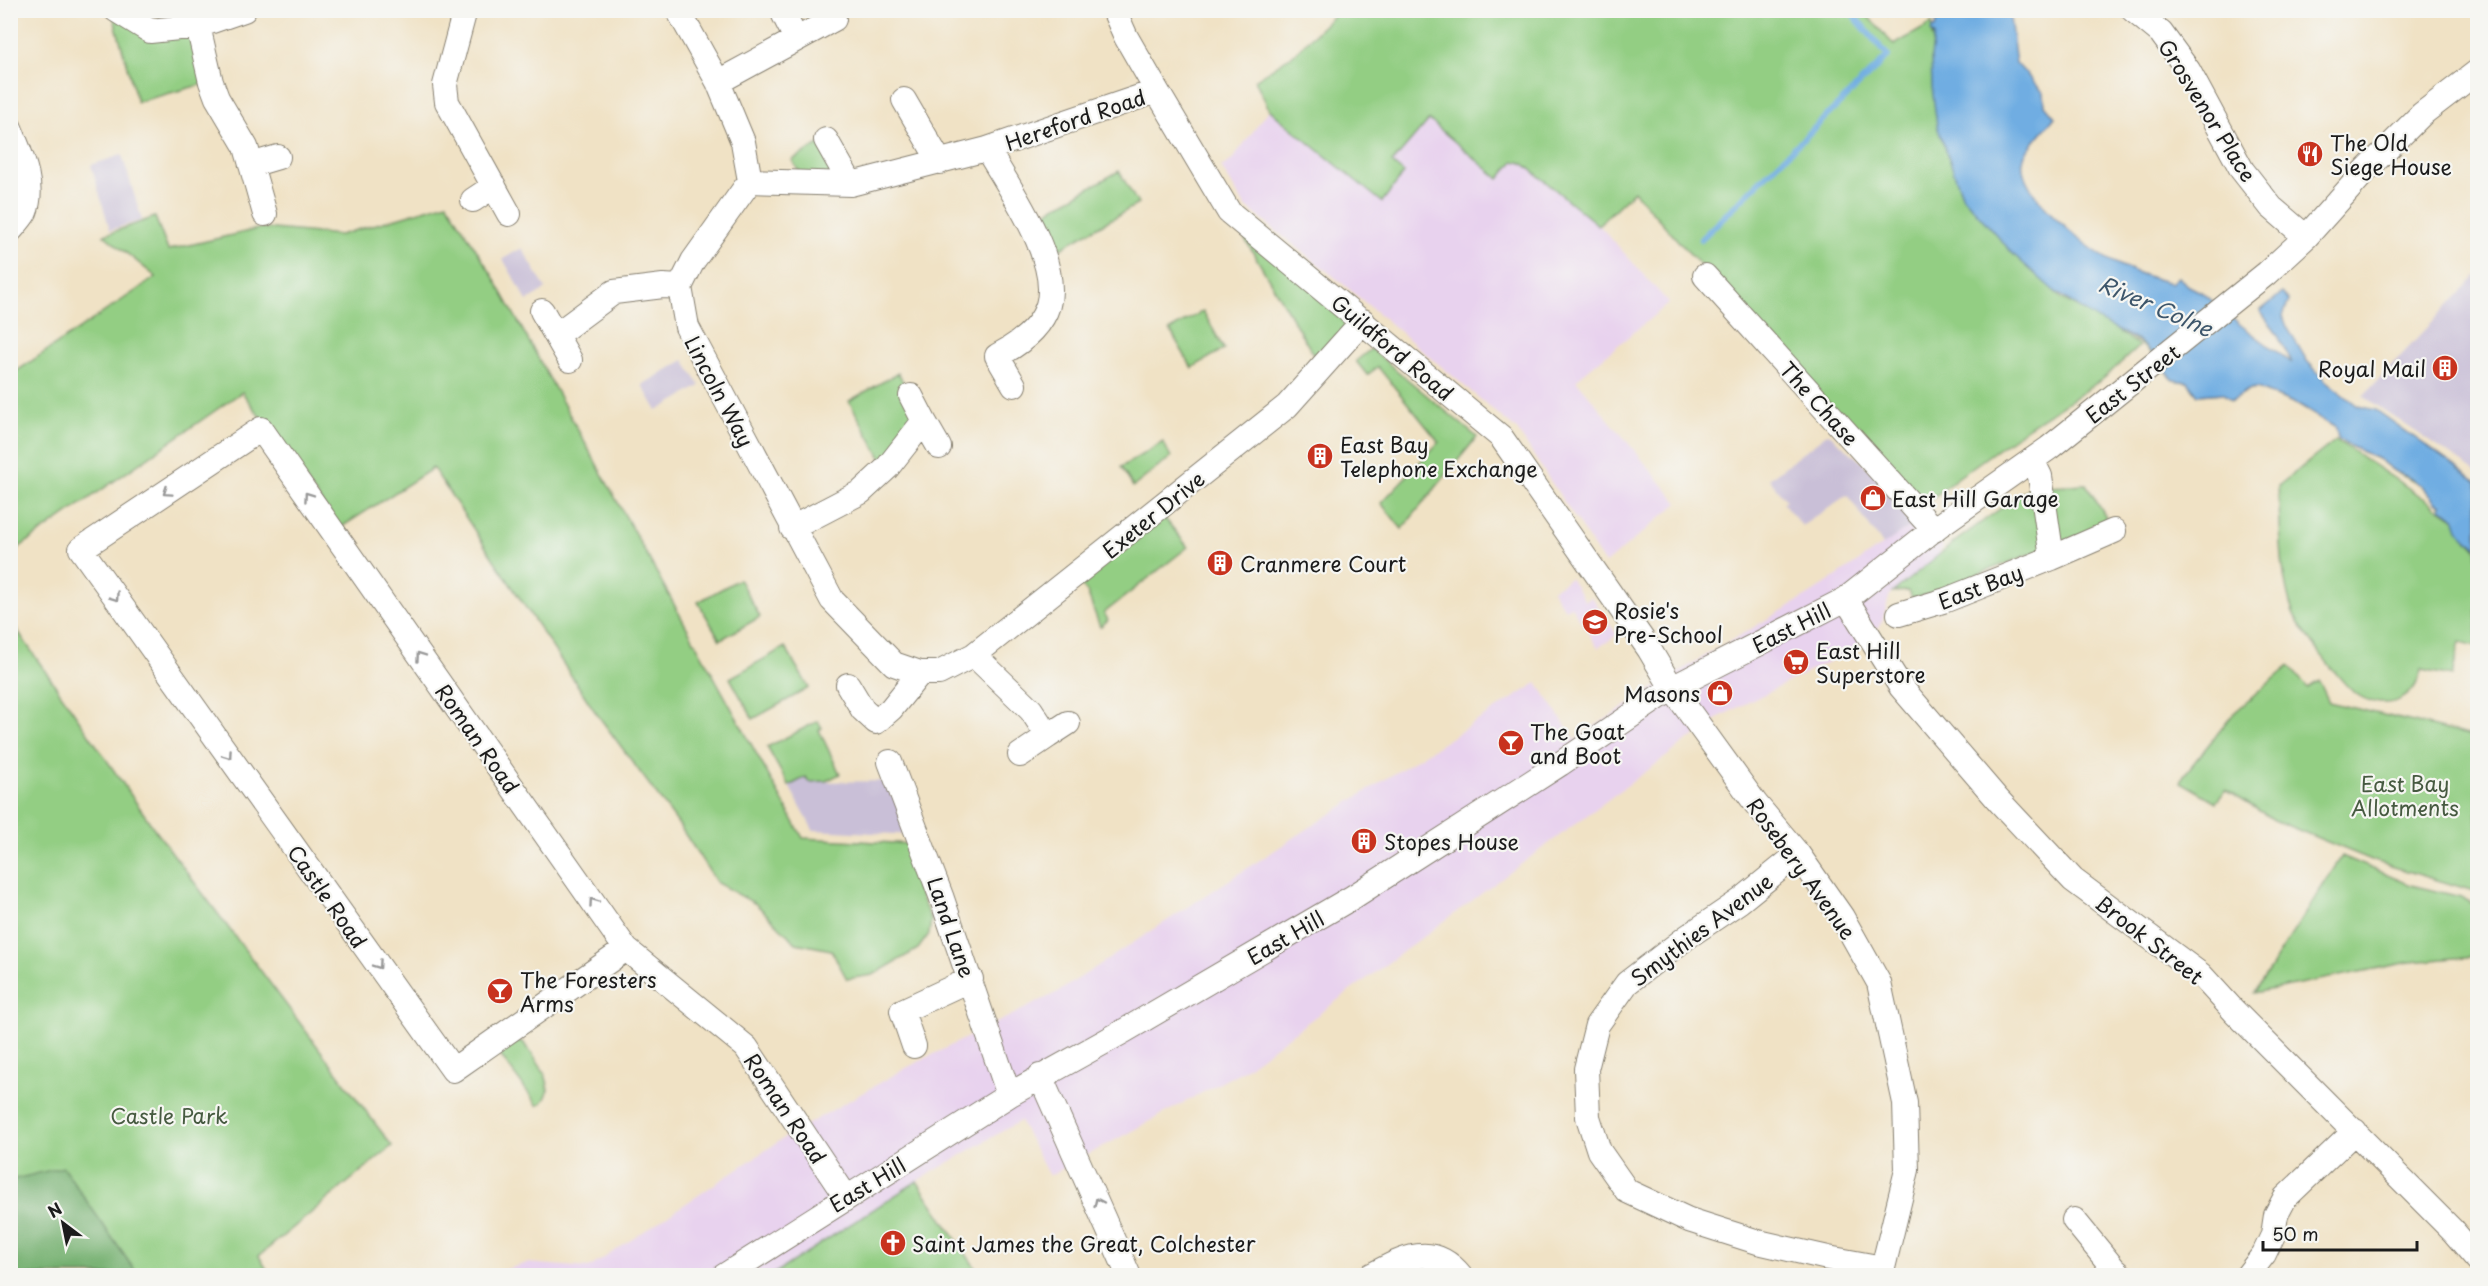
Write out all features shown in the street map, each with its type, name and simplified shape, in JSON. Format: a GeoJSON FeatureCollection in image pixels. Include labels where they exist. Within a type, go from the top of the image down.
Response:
{"type":"FeatureCollection","features":[{"type":"Feature","properties":{"kind":"street"},"geometry":{"type":"LineString","coordinates":[[116,10],[150,31],[198,26],[244,10]]}},
{"type":"Feature","properties":{"kind":"street"},"geometry":{"type":"LineString","coordinates":[[465,10],[445,85],[447,102],[509,214]]}},
{"type":"Feature","properties":{"kind":"street"},"geometry":{"type":"LineString","coordinates":[[556,335],[614,292],[663,286],[680,287],[693,261],[750,181],[742,142],[718,82],[678,10]]}},
{"type":"Feature","properties":{"kind":"street","name":"Guildford Road"},"geometry":{"type":"LineString","coordinates":[[1114,10],[1126,37],[1229,212],[1364,321],[1501,437],[1653,654],[1672,688]]}},
{"type":"Feature","properties":{"kind":"street","name":"Grosvenor Place"},"geometry":{"type":"LineString","coordinates":[[2133,10],[2161,33],[2188,70],[2242,170],[2271,207],[2306,237]]}},
{"type":"Feature","properties":{"kind":"street"},"geometry":{"type":"LineString","coordinates":[[784,15],[796,39]]}},
{"type":"Feature","properties":{"kind":"street"},"geometry":{"type":"LineString","coordinates":[[718,82],[834,19]]}},
{"type":"Feature","properties":{"kind":"street"},"geometry":{"type":"LineString","coordinates":[[198,26],[217,98],[246,147],[265,214]]}},
{"type":"Feature","properties":{"kind":"street","name":"East Street"},"geometry":{"type":"LineString","coordinates":[[1846,599],[1934,530],[2032,460],[2267,273],[2306,237],[2367,169],[2422,114],[2478,71]]}},
{"type":"Feature","properties":{"kind":"street","name":"Hereford Road"},"geometry":{"type":"LineString","coordinates":[[1014,385],[992,348],[1018,344],[1038,324],[1048,305],[1050,285],[1045,257],[987,149],[1157,91]]}},
{"type":"Feature","properties":{"kind":"street"},"geometry":{"type":"LineString","coordinates":[[904,100],[940,162]]}},
{"type":"Feature","properties":{"kind":"street"},"geometry":{"type":"LineString","coordinates":[[10,128],[24,164],[29,190],[25,212],[10,231]]}},
{"type":"Feature","properties":{"kind":"street"},"geometry":{"type":"LineString","coordinates":[[826,140],[851,184]]}},
{"type":"Feature","properties":{"kind":"street"},"geometry":{"type":"LineString","coordinates":[[750,181],[851,184],[987,149]]}},
{"type":"Feature","properties":{"kind":"street"},"geometry":{"type":"LineString","coordinates":[[251,165],[278,158]]}},
{"type":"Feature","properties":{"kind":"street"},"geometry":{"type":"LineString","coordinates":[[472,200],[494,186]]}},
{"type":"Feature","properties":{"kind":"street","name":"The Chase"},"geometry":{"type":"LineString","coordinates":[[1705,276],[1934,530]]}},
{"type":"Feature","properties":{"kind":"street","name":"Lincoln Way"},"geometry":{"type":"LineString","coordinates":[[680,287],[687,327],[832,600],[894,664],[920,673]]}},
{"type":"Feature","properties":{"kind":"street"},"geometry":{"type":"LineString","coordinates":[[542,311],[570,360]]}},
{"type":"Feature","properties":{"kind":"street","name":"Exeter Drive"},"geometry":{"type":"LineString","coordinates":[[920,673],[939,673],[974,655],[1287,406],[1364,321]]}},
{"type":"Feature","properties":{"kind":"street"},"geometry":{"type":"LineString","coordinates":[[911,396],[939,447]]}},
{"type":"Feature","properties":{"kind":"street"},"geometry":{"type":"LineString","coordinates":[[792,528],[861,492],[887,468],[924,421]]}},
{"type":"Feature","properties":{"kind":"street","name":"Roman Road"},"geometry":{"type":"LineString","coordinates":[[81,549],[261,429],[626,949],[746,1047],[846,1197]]}},
{"type":"Feature","properties":{"kind":"street"},"geometry":{"type":"LineString","coordinates":[[2032,460],[2040,476],[2052,558]]}},
{"type":"Feature","properties":{"kind":"street","name":"East Bay"},"geometry":{"type":"LineString","coordinates":[[1902,609],[1946,600],[2114,531]]}},
{"type":"Feature","properties":{"kind":"street","name":"Castle Road"},"geometry":{"type":"LineString","coordinates":[[81,549],[453,1070],[626,949]]}},
{"type":"Feature","properties":{"kind":"street","name":"East Hill"},"geometry":{"type":"LineString","coordinates":[[724,1275],[1040,1076],[1124,1031],[1353,897],[1560,764],[1672,688],[1846,599]]}},
{"type":"Feature","properties":{"kind":"street","name":"Brook Street"},"geometry":{"type":"LineString","coordinates":[[1846,599],[1901,687],[1999,801],[2066,872],[2201,975],[2453,1231],[2478,1260]]}},
{"type":"Feature","properties":{"kind":"street"},"geometry":{"type":"LineString","coordinates":[[974,655],[1031,710],[1058,729],[1020,755]]}},
{"type":"Feature","properties":{"kind":"street"},"geometry":{"type":"LineString","coordinates":[[848,685],[863,710],[876,722],[891,709],[920,673]]}},
{"type":"Feature","properties":{"kind":"street","name":"Rosebery Avenue"},"geometry":{"type":"LineString","coordinates":[[1672,688],[1756,804],[1798,854],[1842,917],[1879,983],[1905,1103],[1908,1170],[1882,1272]]}},
{"type":"Feature","properties":{"kind":"street","name":"Land Lane"},"geometry":{"type":"LineString","coordinates":[[890,762],[970,979],[1009,1095]]}},
{"type":"Feature","properties":{"kind":"street","name":"Smythies Avenue"},"geometry":{"type":"LineString","coordinates":[[1798,854],[1740,901],[1687,937],[1627,983],[1597,1025],[1586,1069],[1588,1117],[1599,1151],[1627,1191],[1689,1220],[1758,1242],[1882,1272]]}},
{"type":"Feature","properties":{"kind":"street"},"geometry":{"type":"LineString","coordinates":[[914,1046],[902,1011],[970,979]]}},
{"type":"Feature","properties":{"kind":"street"},"geometry":{"type":"LineString","coordinates":[[1040,1076],[1130,1275]]}},
{"type":"Feature","properties":{"kind":"street"},"geometry":{"type":"LineString","coordinates":[[2247,1275],[2264,1254],[2272,1235],[2276,1215],[2285,1198],[2355,1131]]}},
{"type":"Feature","properties":{"kind":"street"},"geometry":{"type":"LineString","coordinates":[[2074,1220],[2114,1269],[2122,1275]]}},
{"type":"Feature","properties":{"kind":"street"},"geometry":{"type":"LineString","coordinates":[[1370,1275],[1409,1257],[1429,1255],[1452,1264],[1461,1275]]}},
{"type":"Feature","properties":{"kind":"shaded area"},"geometry":{"type":"Polygon","coordinates":[[[1338,11],[1833,11],[1679,242],[1634,191],[1599,225],[1669,303],[1576,380],[1678,503],[1605,564],[1517,430],[1337,279],[1245,206],[1221,167],[1231,161],[1269,110],[1255,80],[1294,54],[1338,11]]]}},
{"type":"Feature","properties":{"kind":"shaded area"},"geometry":{"type":"Polygon","coordinates":[[[122,155],[142,220],[110,230],[91,165],[122,155]]]}},
{"type":"Feature","properties":{"kind":"shaded area"},"geometry":{"type":"Polygon","coordinates":[[[522,248],[546,289],[527,301],[503,259],[522,248]]]}},
{"type":"Feature","properties":{"kind":"shaded area"},"geometry":{"type":"Polygon","coordinates":[[[2477,275],[2477,473],[2363,396],[2477,275]]]}},
{"type":"Feature","properties":{"kind":"shaded area"},"geometry":{"type":"Polygon","coordinates":[[[684,360],[700,386],[657,411],[642,385],[684,360]]]}},
{"type":"Feature","properties":{"kind":"shaded area"},"geometry":{"type":"Polygon","coordinates":[[[1828,433],[1866,466],[1918,521],[1883,545],[1847,495],[1802,526],[1783,503],[1786,500],[1769,479],[1828,433]]]}},
{"type":"Feature","properties":{"kind":"shaded area"},"geometry":{"type":"Polygon","coordinates":[[[1918,521],[1942,546],[1936,559],[1890,594],[1881,625],[1852,650],[1721,716],[1242,1071],[1049,1176],[1020,1121],[917,1181],[980,1275],[498,1276],[504,1270],[527,1263],[589,1268],[787,1136],[906,1068],[1058,992],[1318,822],[1537,683],[1575,739],[1693,663],[1812,593],[1918,521]]]}},
{"type":"Feature","properties":{"kind":"shaded area","name":"Rosie's Pre-School"},"geometry":{"type":"Polygon","coordinates":[[[1570,578],[1585,601],[1592,597],[1617,635],[1598,648],[1571,606],[1565,609],[1552,590],[1570,578]]]}},
{"type":"Feature","properties":{"kind":"shaded area"},"geometry":{"type":"Polygon","coordinates":[[[806,777],[809,782],[891,781],[914,835],[813,830],[789,786],[806,777]]]}},
{"type":"Feature","properties":{"kind":"green space"},"geometry":{"type":"Polygon","coordinates":[[[112,11],[150,31],[198,26],[211,82],[137,102],[112,11]]]}},
{"type":"Feature","properties":{"kind":"green space"},"geometry":{"type":"Polygon","coordinates":[[[1338,11],[1863,11],[1894,45],[1932,23],[1932,37],[1934,35],[1966,200],[2061,298],[2080,309],[2114,290],[2335,427],[2298,405],[2257,388],[2250,389],[2232,400],[2222,393],[2198,395],[2188,382],[2173,380],[2160,363],[2139,343],[2112,327],[2139,346],[2103,379],[2030,426],[1956,479],[1923,506],[1634,191],[1598,225],[1523,163],[1514,161],[1499,179],[1429,120],[1392,163],[1404,173],[1382,202],[1280,119],[1269,109],[1255,80],[1294,54],[1338,11]]]}},
{"type":"Feature","properties":{"kind":"green space"},"geometry":{"type":"Polygon","coordinates":[[[826,140],[851,184],[806,184],[792,160],[826,140]]]}},
{"type":"Feature","properties":{"kind":"green space"},"geometry":{"type":"Polygon","coordinates":[[[1119,171],[1138,204],[1045,257],[1028,222],[1119,171]]]}},
{"type":"Feature","properties":{"kind":"green space"},"geometry":{"type":"Polygon","coordinates":[[[447,203],[494,278],[803,838],[913,844],[920,868],[911,874],[931,920],[929,934],[918,949],[873,975],[847,979],[831,950],[796,943],[756,904],[717,883],[677,822],[594,710],[433,468],[340,528],[242,392],[11,553],[11,375],[156,277],[104,235],[155,217],[168,250],[262,228],[340,235],[447,203]]]}},
{"type":"Feature","properties":{"kind":"green space"},"geometry":{"type":"Polygon","coordinates":[[[1229,212],[1363,321],[1322,369],[1229,212]]]}},
{"type":"Feature","properties":{"kind":"green space"},"geometry":{"type":"Polygon","coordinates":[[[1203,311],[1224,349],[1192,368],[1170,330],[1203,311]]]}},
{"type":"Feature","properties":{"kind":"green space"},"geometry":{"type":"Polygon","coordinates":[[[1371,349],[1477,437],[1402,529],[1381,503],[1439,442],[1378,367],[1367,375],[1356,361],[1371,349]]]}},
{"type":"Feature","properties":{"kind":"green space"},"geometry":{"type":"Polygon","coordinates":[[[898,373],[924,421],[887,468],[849,401],[898,373]]]}},
{"type":"Feature","properties":{"kind":"green space"},"geometry":{"type":"Polygon","coordinates":[[[2337,434],[2438,494],[2477,548],[2467,539],[2477,550],[2477,646],[2460,642],[2452,676],[2421,670],[2418,682],[2412,691],[2396,701],[2375,702],[2365,699],[2349,688],[2312,642],[2293,613],[2283,566],[2278,486],[2336,440],[2455,519],[2423,487],[2378,459],[2346,444],[2337,434]]]}},
{"type":"Feature","properties":{"kind":"green space"},"geometry":{"type":"Polygon","coordinates":[[[1163,442],[1171,457],[1133,487],[1121,467],[1163,442]]]}},
{"type":"Feature","properties":{"kind":"green space"},"geometry":{"type":"Polygon","coordinates":[[[2086,484],[2110,524],[1952,584],[1950,590],[1912,598],[1909,591],[1893,592],[1957,540],[2030,487],[2086,484]]]}},
{"type":"Feature","properties":{"kind":"green space"},"geometry":{"type":"Polygon","coordinates":[[[1158,510],[1188,547],[1104,613],[1108,620],[1100,627],[1087,592],[1074,577],[1158,510]]]}},
{"type":"Feature","properties":{"kind":"green space"},"geometry":{"type":"Polygon","coordinates":[[[739,579],[760,617],[720,640],[698,602],[739,579]]]}},
{"type":"Feature","properties":{"kind":"green space","name":"Castle Park"},"geometry":{"type":"Polygon","coordinates":[[[10,620],[153,827],[392,1146],[259,1256],[270,1275],[11,1275],[10,620]]]}},
{"type":"Feature","properties":{"kind":"green space"},"geometry":{"type":"Polygon","coordinates":[[[785,647],[809,688],[753,719],[730,678],[785,647]]]}},
{"type":"Feature","properties":{"kind":"green space","name":"East Bay Allotments"},"geometry":{"type":"Polygon","coordinates":[[[2289,666],[2308,688],[2319,681],[2329,702],[2477,737],[2477,892],[2374,861],[2274,820],[2226,790],[2216,802],[2181,782],[2184,775],[2235,712],[2289,666]]]}},
{"type":"Feature","properties":{"kind":"green space"},"geometry":{"type":"Polygon","coordinates":[[[818,721],[822,728],[819,730],[840,774],[826,781],[809,782],[806,777],[789,786],[767,747],[818,721]]]}},
{"type":"Feature","properties":{"kind":"green space"},"geometry":{"type":"Polygon","coordinates":[[[2342,856],[2411,885],[2461,897],[2477,906],[2477,956],[2410,962],[2254,993],[2342,856]]]}},
{"type":"Feature","properties":{"kind":"green space"},"geometry":{"type":"Polygon","coordinates":[[[514,1040],[523,1042],[540,1065],[547,1082],[548,1091],[545,1099],[538,1106],[497,1051],[514,1040]]]}},
{"type":"Feature","properties":{"kind":"green space"},"geometry":{"type":"Polygon","coordinates":[[[63,1167],[138,1275],[11,1275],[11,1180],[63,1167]]]}},
{"type":"Feature","properties":{"kind":"green space"},"geometry":{"type":"Polygon","coordinates":[[[917,1181],[980,1275],[772,1275],[917,1181]]]}},
{"type":"Feature","properties":{"kind":"water","name":"River Colne"},"geometry":{"type":"Polygon","coordinates":[[[1939,11],[2009,11],[2016,63],[2044,93],[2045,105],[2055,117],[2026,153],[2023,170],[2029,185],[2040,201],[2069,231],[2100,254],[2126,268],[2171,283],[2178,277],[2203,293],[2242,326],[2292,363],[2277,334],[2260,311],[2282,293],[2289,301],[2283,316],[2287,327],[2307,361],[2326,381],[2358,406],[2376,410],[2477,482],[2477,548],[2458,529],[2454,517],[2441,508],[2442,504],[2436,502],[2423,487],[2378,459],[2346,444],[2338,438],[2336,428],[2298,405],[2257,388],[2250,389],[2232,400],[2222,393],[2198,395],[2188,382],[2173,380],[2158,358],[2140,342],[2098,320],[2053,290],[2014,255],[1963,197],[1937,126],[1931,57],[1934,35],[1931,33],[1932,28],[1935,28],[1939,11]]]}},
{"type":"Feature","properties":{"kind":"waterway"},"geometry":{"type":"LineString","coordinates":[[1701,239],[1888,56],[1849,10]]}},
{"type":"Feature","properties":{"kind":"place","name":"The Old Siege House"},"geometry":{"type":"Point","coordinates":[2310,154]}},
{"type":"Feature","properties":{"kind":"place","name":"Royal Mail"},"geometry":{"type":"Point","coordinates":[2445,368]}},
{"type":"Feature","properties":{"kind":"place","name":"East Bay Telephone Exchange"},"geometry":{"type":"Point","coordinates":[1320,456]}},
{"type":"Feature","properties":{"kind":"place","name":"East Hill Garage"},"geometry":{"type":"Point","coordinates":[1873,498]}},
{"type":"Feature","properties":{"kind":"place","name":"Cranmere Court"},"geometry":{"type":"Point","coordinates":[1220,563]}},
{"type":"Feature","properties":{"kind":"place","name":"Rosie's Pre-School"},"geometry":{"type":"Point","coordinates":[1595,622]}},
{"type":"Feature","properties":{"kind":"place","name":"East Hill Superstore"},"geometry":{"type":"Point","coordinates":[1796,662]}},
{"type":"Feature","properties":{"kind":"place","name":"Masons"},"geometry":{"type":"Point","coordinates":[1720,693]}},
{"type":"Feature","properties":{"kind":"place","name":"The Goat and Boot"},"geometry":{"type":"Point","coordinates":[1511,743]}},
{"type":"Feature","properties":{"kind":"place","name":"Stopes House"},"geometry":{"type":"Point","coordinates":[1364,841]}},
{"type":"Feature","properties":{"kind":"place","name":"The Foresters Arms"},"geometry":{"type":"Point","coordinates":[500,991]}},
{"type":"Feature","properties":{"kind":"place","name":"Saint James the Great, Colchester"},"geometry":{"type":"Point","coordinates":[893,1243]}}]}
